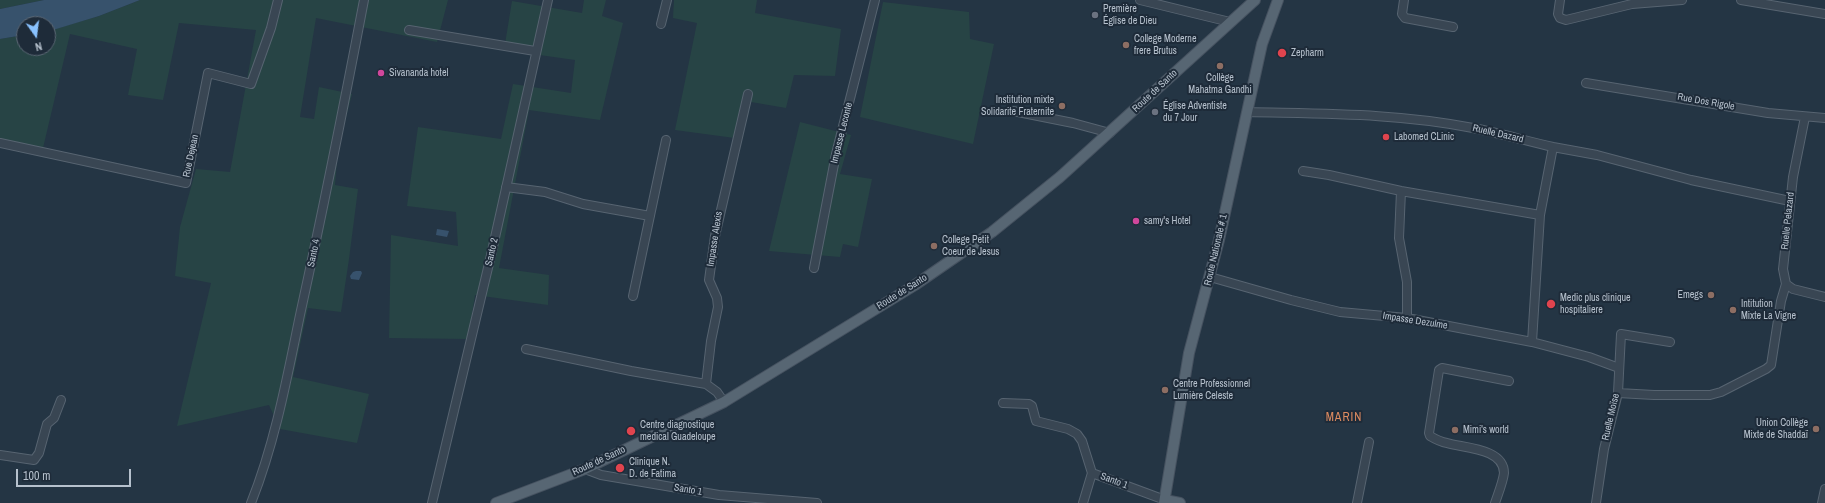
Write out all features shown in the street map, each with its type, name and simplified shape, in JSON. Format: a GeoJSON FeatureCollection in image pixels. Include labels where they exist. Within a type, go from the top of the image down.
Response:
{"type":"FeatureCollection","features":[{"type":"Feature","properties":{"kind":"main road","name":"Route de Santo"},"geometry":{"type":"LineString","coordinates":[[496,503],[585,469],[724,402],[915,285],[992,232],[1110,133],[1255,0]]}},
{"type":"Feature","properties":{"kind":"main road","name":"Route Nationale # 1"},"geometry":{"type":"LineString","coordinates":[[1165,502],[1189,353],[1210,277],[1262,44],[1278,0]]}},
{"type":"Feature","properties":{"kind":"main road"},"geometry":{"type":"LineString","coordinates":[[1165,502],[1180,503]]}},
{"type":"Feature","properties":{"kind":"street","name":"Rue Dejean"},"geometry":{"type":"LineString","coordinates":[[0,143],[186,183],[208,73],[251,84],[271,28],[278,0]]}},
{"type":"Feature","properties":{"kind":"street","name":"Santo 4"},"geometry":{"type":"LineString","coordinates":[[251,503],[262,476],[284,391],[324,205],[364,0]]}},
{"type":"Feature","properties":{"kind":"street","name":"Santo 2"},"geometry":{"type":"LineString","coordinates":[[432,503],[548,0]]}},
{"type":"Feature","properties":{"kind":"street"},"geometry":{"type":"LineString","coordinates":[[661,24],[666,0]]}},
{"type":"Feature","properties":{"kind":"street","name":"Impasse Leconte"},"geometry":{"type":"LineString","coordinates":[[814,268],[836,154],[875,0]]}},
{"type":"Feature","properties":{"kind":"street"},"geometry":{"type":"LineString","coordinates":[[1140,0],[1230,22]]}},
{"type":"Feature","properties":{"kind":"street"},"geometry":{"type":"LineString","coordinates":[[1404,0],[1402,14],[1405,18],[1453,27]]}},
{"type":"Feature","properties":{"kind":"street"},"geometry":{"type":"LineString","coordinates":[[1560,0],[1558,14],[1560,18],[1566,20],[1598,11],[1632,4],[1682,0]]}},
{"type":"Feature","properties":{"kind":"street"},"geometry":{"type":"LineString","coordinates":[[1741,0],[1825,14]]}},
{"type":"Feature","properties":{"kind":"street"},"geometry":{"type":"LineString","coordinates":[[410,30],[535,52]]}},
{"type":"Feature","properties":{"kind":"street","name":"Rue Dos Rigole"},"geometry":{"type":"LineString","coordinates":[[1586,83],[1768,113],[1825,118]]}},
{"type":"Feature","properties":{"kind":"street","name":"Impasse Alexis"},"geometry":{"type":"LineString","coordinates":[[706,384],[711,342],[718,307],[717,298],[709,280],[714,236],[748,94]]}},
{"type":"Feature","properties":{"kind":"street"},"geometry":{"type":"LineString","coordinates":[[1013,110],[1110,133]]}},
{"type":"Feature","properties":{"kind":"street","name":"Ruelle Dazard"},"geometry":{"type":"LineString","coordinates":[[1247,112],[1356,115],[1416,120],[1472,128],[1597,156],[1691,180],[1790,201]]}},
{"type":"Feature","properties":{"kind":"street","name":"Ruelle Pelazard"},"geometry":{"type":"LineString","coordinates":[[1786,284],[1783,269],[1790,201],[1793,177],[1805,117]]}},
{"type":"Feature","properties":{"kind":"street"},"geometry":{"type":"LineString","coordinates":[[633,296],[666,140]]}},
{"type":"Feature","properties":{"kind":"street"},"geometry":{"type":"LineString","coordinates":[[1532,342],[1540,215],[1553,147]]}},
{"type":"Feature","properties":{"kind":"street"},"geometry":{"type":"LineString","coordinates":[[1304,171],[1335,176],[1401,191],[1540,215]]}},
{"type":"Feature","properties":{"kind":"street"},"geometry":{"type":"LineString","coordinates":[[506,187],[545,192],[582,204],[650,216]]}},
{"type":"Feature","properties":{"kind":"street"},"geometry":{"type":"LineString","coordinates":[[1401,191],[1399,238],[1407,282],[1407,318]]}},
{"type":"Feature","properties":{"kind":"street","name":"Impasse Dezulme"},"geometry":{"type":"LineString","coordinates":[[1210,277],[1340,312],[1407,318],[1532,342],[1589,357],[1619,368]]}},
{"type":"Feature","properties":{"kind":"street"},"geometry":{"type":"LineString","coordinates":[[1618,393],[1654,396],[1710,395],[1721,392],[1771,365],[1780,301],[1786,284],[1793,289],[1825,297]]}},
{"type":"Feature","properties":{"kind":"street","name":"Ruelle Moïse"},"geometry":{"type":"LineString","coordinates":[[1596,503],[1604,449],[1618,393],[1620,334],[1670,342]]}},
{"type":"Feature","properties":{"kind":"street"},"geometry":{"type":"LineString","coordinates":[[526,349],[631,371],[706,384],[716,392],[724,402]]}},
{"type":"Feature","properties":{"kind":"street"},"geometry":{"type":"LineString","coordinates":[[1496,503],[1504,474],[1503,468],[1499,461],[1494,456],[1481,450],[1448,444],[1430,436],[1429,433],[1439,370],[1442,368],[1509,381]]}},
{"type":"Feature","properties":{"kind":"street"},"geometry":{"type":"LineString","coordinates":[[0,455],[34,460],[39,453],[47,424],[54,418],[61,400]]}},
{"type":"Feature","properties":{"kind":"street"},"geometry":{"type":"LineString","coordinates":[[1003,403],[1029,404],[1034,410],[1036,421],[1072,430],[1082,441],[1092,473]]}},
{"type":"Feature","properties":{"kind":"street"},"geometry":{"type":"LineString","coordinates":[[1358,503],[1369,442]]}},
{"type":"Feature","properties":{"kind":"street","name":"Santo 1"},"geometry":{"type":"LineString","coordinates":[[585,469],[601,475],[719,495],[817,503]]}},
{"type":"Feature","properties":{"kind":"street","name":"Santo 1"},"geometry":{"type":"LineString","coordinates":[[1083,503],[1092,473],[1165,502]]}},
{"type":"Feature","properties":{"kind":"street"},"geometry":{"type":"LineString","coordinates":[[1822,503],[1825,489]]}},
{"type":"Feature","properties":{"kind":"green space"},"geometry":{"type":"Polygon","coordinates":[[[0,0],[44,0],[0,9],[0,0]]]}},
{"type":"Feature","properties":{"kind":"green space"},"geometry":{"type":"Polygon","coordinates":[[[140,0],[448,0],[437,42],[316,18],[300,117],[314,119],[319,87],[352,94],[338,148],[335,185],[358,189],[341,312],[308,308],[293,377],[369,394],[357,443],[280,429],[269,405],[177,426],[211,283],[175,276],[180,227],[196,169],[230,172],[256,30],[179,23],[163,100],[128,95],[137,49],[70,34],[43,148],[0,140],[0,39],[16,36],[16,56],[56,56],[56,29],[99,16],[140,0]]]}},
{"type":"Feature","properties":{"kind":"green space"},"geometry":{"type":"Polygon","coordinates":[[[584,0],[606,0],[602,16],[623,23],[600,120],[529,110],[499,268],[549,275],[548,305],[475,295],[468,339],[389,338],[391,235],[458,246],[456,212],[407,206],[418,127],[501,139],[513,84],[571,93],[575,60],[504,50],[512,1],[582,13],[584,0]]]}},
{"type":"Feature","properties":{"kind":"green space"},"geometry":{"type":"Polygon","coordinates":[[[674,0],[757,0],[755,13],[841,29],[835,76],[794,75],[786,108],[751,102],[742,139],[675,130],[697,23],[673,18],[674,0]]]}},
{"type":"Feature","properties":{"kind":"green space"},"geometry":{"type":"Polygon","coordinates":[[[883,2],[969,12],[970,39],[994,44],[973,144],[860,117],[883,2]]]}},
{"type":"Feature","properties":{"kind":"green space"},"geometry":{"type":"Polygon","coordinates":[[[800,122],[851,135],[840,174],[872,179],[858,247],[843,244],[840,257],[769,251],[800,122]]]}},
{"type":"Feature","properties":{"kind":"water"},"geometry":{"type":"Polygon","coordinates":[[[44,0],[140,0],[99,16],[56,29],[56,16],[16,16],[16,36],[0,39],[0,9],[44,0]]]}},
{"type":"Feature","properties":{"kind":"water"},"geometry":{"type":"Polygon","coordinates":[[[437,229],[449,231],[447,237],[436,235],[437,229]]]}},
{"type":"Feature","properties":{"kind":"water"},"geometry":{"type":"Polygon","coordinates":[[[356,271],[361,271],[362,273],[359,280],[351,279],[350,276],[356,271]]]}},
{"type":"Feature","properties":{"kind":"place","name":"Première Église de Dieu"},"geometry":{"type":"Point","coordinates":[1095,15]}},
{"type":"Feature","properties":{"kind":"place","name":"College Moderne frere Brutus"},"geometry":{"type":"Point","coordinates":[1126,45]}},
{"type":"Feature","properties":{"kind":"place","name":"Zepharm"},"geometry":{"type":"Point","coordinates":[1282,53]}},
{"type":"Feature","properties":{"kind":"place","name":"Collège Mahatma Gandhi"},"geometry":{"type":"Point","coordinates":[1220,66]}},
{"type":"Feature","properties":{"kind":"place","name":"Sivananda hotel"},"geometry":{"type":"Point","coordinates":[381,73]}},
{"type":"Feature","properties":{"kind":"place","name":"Institution mixte Solidarite Fraternite"},"geometry":{"type":"Point","coordinates":[1062,106]}},
{"type":"Feature","properties":{"kind":"place","name":"Église Adventiste du 7 Jour"},"geometry":{"type":"Point","coordinates":[1155,112]}},
{"type":"Feature","properties":{"kind":"place","name":"Labomed CLinic"},"geometry":{"type":"Point","coordinates":[1386,137]}},
{"type":"Feature","properties":{"kind":"place","name":"samy's Hotel"},"geometry":{"type":"Point","coordinates":[1136,221]}},
{"type":"Feature","properties":{"kind":"place","name":"College Petit Coeur de Jesus"},"geometry":{"type":"Point","coordinates":[934,246]}},
{"type":"Feature","properties":{"kind":"place","name":"Emegs"},"geometry":{"type":"Point","coordinates":[1711,295]}},
{"type":"Feature","properties":{"kind":"place","name":"Medic plus clinique hospitaliere"},"geometry":{"type":"Point","coordinates":[1551,304]}},
{"type":"Feature","properties":{"kind":"place","name":"Intitution Mixte La Vigne"},"geometry":{"type":"Point","coordinates":[1733,310]}},
{"type":"Feature","properties":{"kind":"place","name":"Centre Professionnel Lumière Celeste"},"geometry":{"type":"Point","coordinates":[1165,390]}},
{"type":"Feature","properties":{"kind":"place","name":"Union Collège Mixte de Shaddaï"},"geometry":{"type":"Point","coordinates":[1816,429]}},
{"type":"Feature","properties":{"kind":"place","name":"Mimi's world"},"geometry":{"type":"Point","coordinates":[1455,430]}},
{"type":"Feature","properties":{"kind":"place","name":"Centre diagnostique medical Guadeloupe"},"geometry":{"type":"Point","coordinates":[631,431]}},
{"type":"Feature","properties":{"kind":"place","name":"Clinique N. D. de Fatima"},"geometry":{"type":"Point","coordinates":[620,468]}},
{"type":"Feature","properties":{"kind":"district","name":"MARIN"},"geometry":{"type":"Point","coordinates":[1344,418]}}]}
